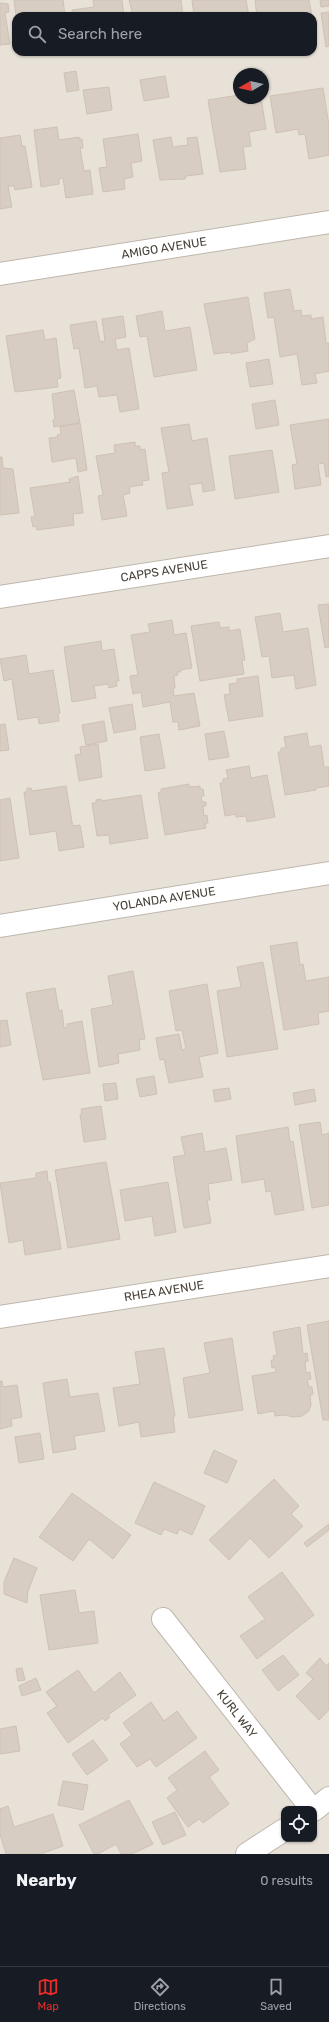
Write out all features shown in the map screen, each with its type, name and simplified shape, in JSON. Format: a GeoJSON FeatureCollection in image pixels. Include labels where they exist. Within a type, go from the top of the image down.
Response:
{"type":"FeatureCollection","features":[{"type":"Feature","properties":{"kind":"street","name":"AMIGO AVENUE"},"geometry":{"type":"LineString","coordinates":[[0,274],[329,222]]}},
{"type":"Feature","properties":{"kind":"street","name":"CAPPS AVENUE"},"geometry":{"type":"LineString","coordinates":[[0,596],[329,546]]}},
{"type":"Feature","properties":{"kind":"street","name":"YOLANDA AVENUE"},"geometry":{"type":"LineString","coordinates":[[0,926],[329,873]]}},
{"type":"Feature","properties":{"kind":"street","name":"RHEA AVENUE"},"geometry":{"type":"LineString","coordinates":[[0,1317],[329,1266]]}},
{"type":"Feature","properties":{"kind":"street","name":"KURL WAY"},"geometry":{"type":"LineString","coordinates":[[163,1619],[310,1806]]}},
{"type":"Feature","properties":{"kind":"street"},"geometry":{"type":"LineString","coordinates":[[317,1807],[329,1798]]}},
{"type":"Feature","properties":{"kind":"street"},"geometry":{"type":"LineString","coordinates":[[247,1854],[281,1832]]}},
{"type":"Feature","properties":{"kind":"shaded area"},"geometry":{"type":"Polygon","coordinates":[[[0,0],[329,0],[329,1854],[0,1854],[0,0]]]}},
{"type":"Feature","properties":{"kind":"building"},"geometry":{"type":"Polygon","coordinates":[[[14,0],[63,0],[64,12],[16,12],[14,0]]]}},
{"type":"Feature","properties":{"kind":"building"},"geometry":{"type":"Polygon","coordinates":[[[93,0],[122,0],[124,12],[72,12],[72,10],[94,7],[93,0]]]}},
{"type":"Feature","properties":{"kind":"building"},"geometry":{"type":"Polygon","coordinates":[[[129,0],[181,0],[182,12],[132,12],[129,0]]]}},
{"type":"Feature","properties":{"kind":"building"},"geometry":{"type":"Polygon","coordinates":[[[192,0],[246,0],[248,12],[194,12],[192,0]]]}},
{"type":"Feature","properties":{"kind":"building"},"geometry":{"type":"Polygon","coordinates":[[[255,0],[309,0],[311,12],[256,12],[255,0]]]}},
{"type":"Feature","properties":{"kind":"building"},"geometry":{"type":"Polygon","coordinates":[[[320,0],[329,0],[329,6],[321,7],[320,0]]]}},
{"type":"Feature","properties":{"kind":"building"},"geometry":{"type":"Polygon","coordinates":[[[0,3],[8,4],[9,12],[5,13],[10,44],[0,45],[0,3]]]}},
{"type":"Feature","properties":{"kind":"building"},"geometry":{"type":"Polygon","coordinates":[[[329,12],[329,46],[326,47],[321,13],[329,12]]]}},
{"type":"Feature","properties":{"kind":"building"},"geometry":{"type":"Polygon","coordinates":[[[76,71],[79,90],[67,92],[64,73],[76,71]]]}},
{"type":"Feature","properties":{"kind":"building"},"geometry":{"type":"Polygon","coordinates":[[[165,76],[169,97],[144,101],[140,80],[165,76]]]}},
{"type":"Feature","properties":{"kind":"building"},"geometry":{"type":"Polygon","coordinates":[[[109,87],[112,110],[87,114],[83,90],[109,87]]]}},
{"type":"Feature","properties":{"kind":"building"},"geometry":{"type":"Polygon","coordinates":[[[323,88],[329,126],[329,155],[309,159],[305,134],[299,135],[298,129],[276,133],[270,96],[323,88]]]}},
{"type":"Feature","properties":{"kind":"building"},"geometry":{"type":"Polygon","coordinates":[[[233,96],[233,104],[262,104],[266,129],[249,132],[251,146],[243,147],[246,169],[220,172],[208,100],[233,96]]]}},
{"type":"Feature","properties":{"kind":"building"},"geometry":{"type":"Polygon","coordinates":[[[57,127],[59,140],[79,137],[79,139],[82,139],[83,148],[80,148],[84,171],[90,170],[93,194],[66,198],[63,178],[59,179],[59,184],[41,187],[34,130],[57,127]]]}},
{"type":"Feature","properties":{"kind":"building"},"geometry":{"type":"Polygon","coordinates":[[[138,134],[142,161],[131,163],[133,177],[124,179],[125,189],[103,192],[99,168],[107,167],[103,139],[138,134]]]}},
{"type":"Feature","properties":{"kind":"building"},"geometry":{"type":"Polygon","coordinates":[[[20,135],[22,146],[25,146],[32,187],[15,190],[14,186],[8,186],[12,207],[0,209],[0,138],[20,135]]]}},
{"type":"Feature","properties":{"kind":"building"},"geometry":{"type":"Polygon","coordinates":[[[171,137],[173,147],[188,145],[187,138],[197,137],[203,174],[186,176],[185,179],[160,180],[153,140],[171,137]]]}},
{"type":"Feature","properties":{"kind":"building"},"geometry":{"type":"Polygon","coordinates":[[[290,289],[294,311],[301,310],[302,316],[311,315],[311,319],[323,317],[326,343],[329,343],[329,371],[315,374],[317,383],[302,385],[297,354],[280,357],[274,317],[268,318],[264,293],[290,289]]]}},
{"type":"Feature","properties":{"kind":"building"},"geometry":{"type":"Polygon","coordinates":[[[248,297],[255,339],[247,343],[248,351],[231,354],[231,352],[214,354],[204,304],[248,297]]]}},
{"type":"Feature","properties":{"kind":"building"},"geometry":{"type":"Polygon","coordinates":[[[162,311],[165,331],[190,327],[197,370],[154,377],[147,336],[140,337],[136,316],[162,311]]]}},
{"type":"Feature","properties":{"kind":"building"},"geometry":{"type":"Polygon","coordinates":[[[123,316],[126,337],[115,339],[117,350],[129,348],[139,409],[120,412],[117,395],[99,397],[97,386],[85,388],[79,348],[74,349],[70,325],[96,321],[100,342],[105,341],[102,319],[123,316]]]}},
{"type":"Feature","properties":{"kind":"building"},"geometry":{"type":"Polygon","coordinates":[[[43,330],[45,340],[56,338],[61,378],[57,379],[58,387],[15,392],[6,336],[43,330]]]}},
{"type":"Feature","properties":{"kind":"building"},"geometry":{"type":"Polygon","coordinates":[[[269,359],[273,384],[250,387],[246,363],[269,359]]]}},
{"type":"Feature","properties":{"kind":"building"},"geometry":{"type":"Polygon","coordinates":[[[74,390],[80,423],[54,427],[53,420],[55,419],[52,394],[74,390]]]}},
{"type":"Feature","properties":{"kind":"building"},"geometry":{"type":"Polygon","coordinates":[[[275,400],[279,425],[256,429],[252,404],[275,400]]]}},
{"type":"Feature","properties":{"kind":"building"},"geometry":{"type":"Polygon","coordinates":[[[329,419],[329,476],[326,477],[324,463],[318,464],[321,485],[295,489],[292,465],[297,464],[290,425],[329,419]]]}},
{"type":"Feature","properties":{"kind":"building"},"geometry":{"type":"Polygon","coordinates":[[[80,423],[87,470],[78,472],[76,458],[52,462],[49,438],[58,437],[57,435],[61,434],[60,427],[80,423]]]}},
{"type":"Feature","properties":{"kind":"building"},"geometry":{"type":"Polygon","coordinates":[[[189,424],[192,441],[207,438],[215,490],[203,492],[202,483],[189,485],[193,505],[167,509],[162,473],[169,472],[161,428],[189,424]]]}},
{"type":"Feature","properties":{"kind":"building"},"geometry":{"type":"Polygon","coordinates":[[[135,442],[135,446],[140,446],[140,450],[145,449],[149,480],[142,481],[143,485],[129,487],[130,493],[123,495],[127,516],[102,520],[98,496],[103,495],[96,456],[115,453],[114,445],[135,442]]]}},
{"type":"Feature","properties":{"kind":"building"},"geometry":{"type":"Polygon","coordinates":[[[272,450],[279,492],[235,499],[229,456],[272,450]]]}},
{"type":"Feature","properties":{"kind":"building"},"geometry":{"type":"Polygon","coordinates":[[[0,457],[2,457],[3,468],[13,469],[19,513],[0,515],[0,457]]]}},
{"type":"Feature","properties":{"kind":"building"},"geometry":{"type":"Polygon","coordinates":[[[78,476],[83,513],[73,514],[74,525],[37,530],[36,526],[33,527],[31,517],[35,517],[30,488],[70,482],[69,479],[78,476]]]}},
{"type":"Feature","properties":{"kind":"building"},"geometry":{"type":"Polygon","coordinates":[[[329,604],[329,647],[325,648],[318,605],[329,604]]]}},
{"type":"Feature","properties":{"kind":"building"},"geometry":{"type":"Polygon","coordinates":[[[280,613],[283,632],[308,628],[316,685],[296,689],[294,675],[272,678],[269,656],[262,657],[255,617],[280,613]]]}},
{"type":"Feature","properties":{"kind":"building"},"geometry":{"type":"Polygon","coordinates":[[[172,620],[174,635],[186,633],[192,668],[180,670],[181,672],[177,672],[178,675],[174,676],[174,696],[194,693],[200,726],[179,730],[178,722],[173,722],[170,702],[143,707],[141,692],[133,694],[130,676],[138,675],[131,635],[150,632],[148,624],[172,620]]]}},
{"type":"Feature","properties":{"kind":"building"},"geometry":{"type":"Polygon","coordinates":[[[219,622],[220,628],[229,627],[229,631],[240,629],[245,660],[242,661],[244,674],[200,681],[191,626],[219,622]]]}},
{"type":"Feature","properties":{"kind":"building"},"geometry":{"type":"Polygon","coordinates":[[[101,641],[102,651],[114,649],[119,681],[116,681],[117,686],[109,688],[108,684],[94,686],[96,698],[72,702],[64,647],[101,641]]]}},
{"type":"Feature","properties":{"kind":"building"},"geometry":{"type":"Polygon","coordinates":[[[26,655],[29,674],[53,670],[60,713],[58,714],[59,721],[39,724],[38,717],[18,720],[12,679],[4,681],[0,659],[26,655]]]}},
{"type":"Feature","properties":{"kind":"building"},"geometry":{"type":"Polygon","coordinates":[[[258,676],[263,716],[229,721],[224,695],[230,694],[229,684],[237,683],[237,679],[258,676]]]}},
{"type":"Feature","properties":{"kind":"building"},"geometry":{"type":"Polygon","coordinates":[[[132,704],[136,729],[114,733],[109,708],[132,704]]]}},
{"type":"Feature","properties":{"kind":"building"},"geometry":{"type":"Polygon","coordinates":[[[104,721],[107,741],[86,745],[82,725],[104,721]]]}},
{"type":"Feature","properties":{"kind":"building"},"geometry":{"type":"Polygon","coordinates":[[[5,724],[9,750],[0,751],[0,725],[5,724]]]}},
{"type":"Feature","properties":{"kind":"building"},"geometry":{"type":"Polygon","coordinates":[[[224,731],[229,757],[209,760],[205,734],[224,731]]]}},
{"type":"Feature","properties":{"kind":"building"},"geometry":{"type":"Polygon","coordinates":[[[307,733],[309,747],[321,745],[324,767],[329,767],[329,786],[316,788],[316,790],[285,795],[278,752],[281,752],[281,748],[286,748],[284,737],[307,733]]]}},
{"type":"Feature","properties":{"kind":"building"},"geometry":{"type":"Polygon","coordinates":[[[159,734],[165,768],[145,771],[140,737],[159,734]]]}},
{"type":"Feature","properties":{"kind":"building"},"geometry":{"type":"Polygon","coordinates":[[[98,744],[102,777],[79,781],[75,755],[81,754],[80,747],[98,744]]]}},
{"type":"Feature","properties":{"kind":"building"},"geometry":{"type":"Polygon","coordinates":[[[249,766],[251,778],[267,775],[275,817],[247,822],[246,816],[236,817],[236,814],[225,816],[220,783],[223,783],[223,779],[228,778],[226,770],[249,766]]]}},
{"type":"Feature","properties":{"kind":"building"},"geometry":{"type":"Polygon","coordinates":[[[189,784],[189,787],[200,786],[200,789],[203,789],[204,796],[201,796],[202,802],[206,802],[206,806],[203,806],[204,816],[207,815],[208,823],[205,823],[206,828],[165,835],[158,793],[161,792],[161,789],[189,784]]]}},
{"type":"Feature","properties":{"kind":"building"},"geometry":{"type":"Polygon","coordinates":[[[66,786],[73,826],[80,825],[84,847],[59,851],[56,831],[30,835],[24,792],[27,792],[27,788],[31,788],[32,791],[66,786]]]}},
{"type":"Feature","properties":{"kind":"building"},"geometry":{"type":"Polygon","coordinates":[[[141,795],[148,838],[110,844],[109,835],[97,836],[92,803],[96,803],[96,800],[101,799],[101,801],[141,795]]]}},
{"type":"Feature","properties":{"kind":"building"},"geometry":{"type":"Polygon","coordinates":[[[10,798],[19,858],[0,861],[0,800],[10,798]]]}},
{"type":"Feature","properties":{"kind":"building"},"geometry":{"type":"Polygon","coordinates":[[[297,942],[300,965],[303,964],[306,981],[329,977],[329,1011],[318,1013],[319,1024],[284,1030],[270,946],[297,942]]]}},
{"type":"Feature","properties":{"kind":"building"},"geometry":{"type":"Polygon","coordinates":[[[263,962],[278,1049],[227,1057],[217,991],[241,987],[237,967],[263,962]]]}},
{"type":"Feature","properties":{"kind":"building"},"geometry":{"type":"Polygon","coordinates":[[[133,971],[145,1039],[139,1040],[140,1050],[118,1054],[119,1063],[99,1067],[91,1009],[113,1005],[108,976],[133,971]]]}},
{"type":"Feature","properties":{"kind":"building"},"geometry":{"type":"Polygon","coordinates":[[[207,984],[218,1053],[199,1057],[203,1077],[169,1083],[164,1059],[160,1060],[156,1038],[179,1034],[182,1050],[186,1049],[182,1030],[176,1031],[169,991],[207,984]]]}},
{"type":"Feature","properties":{"kind":"building"},"geometry":{"type":"Polygon","coordinates":[[[55,988],[59,1011],[62,1010],[64,1028],[67,1027],[67,1024],[82,1021],[90,1073],[43,1080],[26,993],[55,988]]]}},
{"type":"Feature","properties":{"kind":"building"},"geometry":{"type":"Polygon","coordinates":[[[7,1020],[11,1045],[0,1047],[0,1021],[7,1020]]]}},
{"type":"Feature","properties":{"kind":"building"},"geometry":{"type":"Polygon","coordinates":[[[154,1076],[157,1094],[140,1097],[136,1079],[154,1076]]]}},
{"type":"Feature","properties":{"kind":"building"},"geometry":{"type":"Polygon","coordinates":[[[116,1083],[118,1099],[105,1101],[103,1084],[116,1083]]]}},
{"type":"Feature","properties":{"kind":"building"},"geometry":{"type":"Polygon","coordinates":[[[229,1088],[231,1099],[215,1102],[213,1090],[229,1088]]]}},
{"type":"Feature","properties":{"kind":"building"},"geometry":{"type":"Polygon","coordinates":[[[314,1089],[316,1101],[295,1105],[293,1093],[314,1089]]]}},
{"type":"Feature","properties":{"kind":"building"},"geometry":{"type":"Polygon","coordinates":[[[101,1106],[106,1139],[84,1142],[80,1114],[82,1114],[81,1109],[101,1106]]]}},
{"type":"Feature","properties":{"kind":"building"},"geometry":{"type":"Polygon","coordinates":[[[320,1122],[322,1135],[329,1133],[329,1205],[312,1208],[299,1125],[320,1122]]]}},
{"type":"Feature","properties":{"kind":"building"},"geometry":{"type":"Polygon","coordinates":[[[288,1127],[290,1142],[293,1141],[304,1210],[275,1215],[271,1191],[266,1192],[264,1179],[242,1183],[236,1136],[288,1127]]]}},
{"type":"Feature","properties":{"kind":"building"},"geometry":{"type":"Polygon","coordinates":[[[202,1133],[205,1152],[226,1148],[232,1180],[208,1184],[210,1200],[207,1200],[211,1223],[184,1228],[173,1157],[185,1155],[181,1137],[202,1133]]]}},
{"type":"Feature","properties":{"kind":"building"},"geometry":{"type":"Polygon","coordinates":[[[106,1162],[120,1239],[68,1248],[55,1170],[106,1162]]]}},
{"type":"Feature","properties":{"kind":"building"},"geometry":{"type":"Polygon","coordinates":[[[47,1171],[61,1249],[25,1255],[23,1240],[9,1243],[0,1183],[36,1178],[36,1173],[47,1171]]]}},
{"type":"Feature","properties":{"kind":"building"},"geometry":{"type":"Polygon","coordinates":[[[168,1182],[176,1232],[155,1236],[152,1216],[125,1221],[120,1190],[168,1182]]]}},
{"type":"Feature","properties":{"kind":"building"},"geometry":{"type":"Polygon","coordinates":[[[329,1321],[329,1420],[323,1420],[307,1325],[329,1321]]]}},
{"type":"Feature","properties":{"kind":"building"},"geometry":{"type":"Polygon","coordinates":[[[300,1327],[303,1354],[307,1353],[308,1361],[305,1362],[306,1373],[310,1372],[311,1379],[307,1380],[309,1387],[312,1387],[313,1394],[310,1395],[311,1405],[309,1411],[302,1416],[294,1417],[284,1415],[275,1416],[274,1411],[258,1414],[252,1376],[276,1372],[275,1367],[272,1368],[271,1360],[274,1360],[273,1356],[277,1355],[273,1332],[300,1327]]]}},
{"type":"Feature","properties":{"kind":"building"},"geometry":{"type":"Polygon","coordinates":[[[232,1338],[243,1410],[189,1418],[183,1378],[210,1373],[204,1343],[232,1338]]]}},
{"type":"Feature","properties":{"kind":"building"},"geometry":{"type":"Polygon","coordinates":[[[164,1348],[175,1416],[173,1417],[175,1432],[141,1437],[139,1422],[119,1426],[113,1388],[140,1384],[135,1352],[164,1348]]]}},
{"type":"Feature","properties":{"kind":"building"},"geometry":{"type":"Polygon","coordinates":[[[67,1379],[70,1397],[98,1393],[105,1431],[74,1436],[76,1449],[53,1453],[43,1383],[67,1379]]]}},
{"type":"Feature","properties":{"kind":"building"},"geometry":{"type":"Polygon","coordinates":[[[0,1381],[2,1381],[3,1387],[17,1385],[22,1417],[11,1419],[12,1426],[0,1429],[0,1381]]]}},
{"type":"Feature","properties":{"kind":"building"},"geometry":{"type":"Polygon","coordinates":[[[40,1433],[44,1459],[19,1463],[15,1437],[40,1433]]]}},
{"type":"Feature","properties":{"kind":"building"},"geometry":{"type":"Polygon","coordinates":[[[214,1450],[237,1461],[227,1483],[204,1473],[214,1450]]]}},
{"type":"Feature","properties":{"kind":"building"},"geometry":{"type":"Polygon","coordinates":[[[274,1479],[299,1506],[291,1514],[303,1526],[269,1558],[250,1538],[229,1560],[209,1540],[274,1479]]]}},
{"type":"Feature","properties":{"kind":"building"},"geometry":{"type":"Polygon","coordinates":[[[154,1482],[205,1506],[192,1535],[179,1529],[177,1534],[164,1529],[161,1535],[135,1523],[154,1482]]]}},
{"type":"Feature","properties":{"kind":"building"},"geometry":{"type":"Polygon","coordinates":[[[72,1493],[131,1535],[113,1559],[89,1539],[73,1561],[39,1537],[72,1493]]]}},
{"type":"Feature","properties":{"kind":"building"},"geometry":{"type":"Polygon","coordinates":[[[329,1524],[329,1530],[307,1547],[304,1543],[329,1524]]]}},
{"type":"Feature","properties":{"kind":"building"},"geometry":{"type":"Polygon","coordinates":[[[14,1558],[37,1568],[28,1591],[27,1603],[4,1594],[4,1582],[14,1558]]]}},
{"type":"Feature","properties":{"kind":"building"},"geometry":{"type":"Polygon","coordinates":[[[282,1572],[314,1615],[257,1659],[240,1636],[265,1619],[248,1597],[282,1572]]]}},
{"type":"Feature","properties":{"kind":"building"},"geometry":{"type":"Polygon","coordinates":[[[75,1590],[79,1613],[94,1611],[98,1643],[49,1650],[40,1595],[75,1590]]]}},
{"type":"Feature","properties":{"kind":"building"},"geometry":{"type":"Polygon","coordinates":[[[283,1655],[299,1675],[278,1691],[262,1670],[283,1655]]]}},
{"type":"Feature","properties":{"kind":"building"},"geometry":{"type":"Polygon","coordinates":[[[320,1658],[326,1666],[329,1663],[329,1710],[319,1720],[296,1696],[313,1679],[306,1673],[320,1658]]]}},
{"type":"Feature","properties":{"kind":"building"},"geometry":{"type":"Polygon","coordinates":[[[22,1668],[25,1680],[18,1681],[16,1669],[22,1668]]]}},
{"type":"Feature","properties":{"kind":"building"},"geometry":{"type":"Polygon","coordinates":[[[78,1670],[94,1693],[120,1672],[136,1695],[108,1715],[110,1717],[105,1721],[103,1718],[68,1743],[47,1713],[57,1706],[46,1692],[78,1670]]]}},
{"type":"Feature","properties":{"kind":"building"},"geometry":{"type":"Polygon","coordinates":[[[36,1678],[41,1690],[22,1696],[19,1686],[36,1678]]]}},
{"type":"Feature","properties":{"kind":"building"},"geometry":{"type":"Polygon","coordinates":[[[151,1702],[164,1721],[177,1711],[197,1738],[156,1767],[150,1759],[137,1767],[120,1744],[132,1735],[123,1723],[151,1702]]]}},
{"type":"Feature","properties":{"kind":"building"},"geometry":{"type":"Polygon","coordinates":[[[16,1726],[20,1751],[0,1754],[0,1729],[16,1726]]]}},
{"type":"Feature","properties":{"kind":"building"},"geometry":{"type":"Polygon","coordinates":[[[93,1740],[108,1760],[87,1775],[72,1754],[93,1740]]]}},
{"type":"Feature","properties":{"kind":"building"},"geometry":{"type":"Polygon","coordinates":[[[205,1751],[219,1770],[209,1777],[229,1804],[203,1823],[199,1819],[188,1827],[167,1798],[177,1790],[168,1778],[205,1751]]]}},
{"type":"Feature","properties":{"kind":"building"},"geometry":{"type":"Polygon","coordinates":[[[63,1781],[88,1785],[83,1810],[58,1805],[63,1781]]]}},
{"type":"Feature","properties":{"kind":"building"},"geometry":{"type":"Polygon","coordinates":[[[129,1800],[153,1844],[132,1854],[121,1854],[116,1844],[98,1854],[94,1854],[79,1825],[129,1800]]]}},
{"type":"Feature","properties":{"kind":"building"},"geometry":{"type":"Polygon","coordinates":[[[8,1806],[14,1827],[53,1814],[63,1846],[43,1854],[6,1854],[0,1834],[0,1809],[8,1806]]]}},
{"type":"Feature","properties":{"kind":"building"},"geometry":{"type":"Polygon","coordinates":[[[175,1812],[186,1835],[163,1845],[152,1822],[175,1812]]]}}]}
